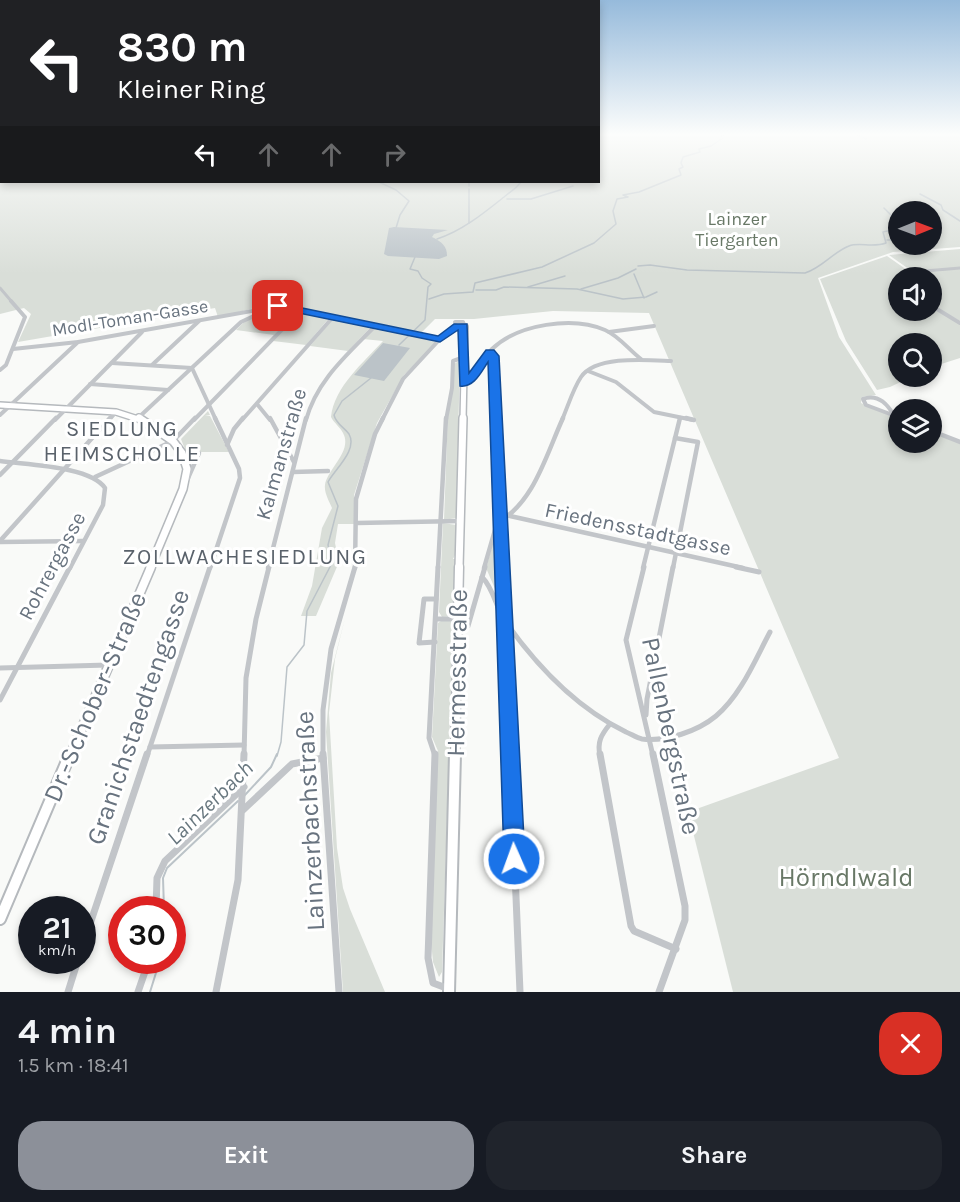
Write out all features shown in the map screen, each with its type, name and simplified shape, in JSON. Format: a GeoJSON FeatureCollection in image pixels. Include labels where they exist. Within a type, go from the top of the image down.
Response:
{"type":"FeatureCollection","features":[{"type":"Feature","properties":{"kind":"street"},"geometry":{"type":"LineString","coordinates":[[942,270],[960,268]]}},
{"type":"Feature","properties":{"kind":"street"},"geometry":{"type":"LineString","coordinates":[[0,288],[25,317],[6,365],[0,370]]}},
{"type":"Feature","properties":{"kind":"street"},"geometry":{"type":"LineString","coordinates":[[242,322],[269,308],[280,306],[440,340]]}},
{"type":"Feature","properties":{"kind":"street","name":"Modl-Toman-Gasse"},"geometry":{"type":"LineString","coordinates":[[13,349],[78,342],[269,308]]}},
{"type":"Feature","properties":{"kind":"street"},"geometry":{"type":"LineString","coordinates":[[0,461],[64,469],[95,477],[173,441],[301,310]]}},
{"type":"Feature","properties":{"kind":"street"},"geometry":{"type":"LineString","coordinates":[[138,418],[251,312]]}},
{"type":"Feature","properties":{"kind":"street"},"geometry":{"type":"LineString","coordinates":[[942,312],[960,322]]}},
{"type":"Feature","properties":{"kind":"street"},"geometry":{"type":"LineString","coordinates":[[227,445],[234,429],[333,317]]}},
{"type":"Feature","properties":{"kind":"street"},"geometry":{"type":"LineString","coordinates":[[152,365],[199,321]]}},
{"type":"Feature","properties":{"kind":"street"},"geometry":{"type":"LineString","coordinates":[[464,384],[469,381],[490,352],[504,342],[542,326],[568,324],[608,332],[642,361]]}},
{"type":"Feature","properties":{"kind":"street","name":"Kalmanstraße"},"geometry":{"type":"LineString","coordinates":[[243,806],[246,678],[255,619],[294,462],[311,401],[319,386],[375,326]]}},
{"type":"Feature","properties":{"kind":"street","name":"Hermesstraße"},"geometry":{"type":"LineString","coordinates":[[458,326],[465,327],[449,990],[433,983],[428,958],[435,753],[429,738],[447,414],[452,388],[453,361],[464,357]]}},
{"type":"Feature","properties":{"kind":"street","name":"Lainzerbachstraße"},"geometry":{"type":"LineString","coordinates":[[339,992],[323,758],[323,710],[331,649],[356,565],[356,499],[375,434],[403,379],[440,340],[458,326]]}},
{"type":"Feature","properties":{"kind":"street"},"geometry":{"type":"LineString","coordinates":[[608,332],[654,326]]}},
{"type":"Feature","properties":{"kind":"street"},"geometry":{"type":"LineString","coordinates":[[0,475],[143,331]]}},
{"type":"Feature","properties":{"kind":"street"},"geometry":{"type":"LineString","coordinates":[[0,415],[78,342]]}},
{"type":"Feature","properties":{"kind":"street"},"geometry":{"type":"LineString","coordinates":[[490,352],[494,356],[520,992]]}},
{"type":"Feature","properties":{"kind":"street"},"geometry":{"type":"LineString","coordinates":[[458,635],[468,626],[497,523],[510,516],[529,493],[582,375],[604,362],[671,361]]}},
{"type":"Feature","properties":{"kind":"street"},"geometry":{"type":"LineString","coordinates":[[112,363],[192,368]]}},
{"type":"Feature","properties":{"kind":"street","name":"Granichstaedtengasse"},"geometry":{"type":"LineString","coordinates":[[96,907],[240,478],[239,469],[192,368]]}},
{"type":"Feature","properties":{"kind":"street"},"geometry":{"type":"LineString","coordinates":[[588,371],[616,382],[654,412],[694,420]]}},
{"type":"Feature","properties":{"kind":"street"},"geometry":{"type":"LineString","coordinates":[[90,384],[168,390]]}},
{"type":"Feature","properties":{"kind":"street"},"geometry":{"type":"LineString","coordinates":[[869,396],[881,399],[893,414],[866,405],[863,399],[869,396]]}},
{"type":"Feature","properties":{"kind":"street"},"geometry":{"type":"LineString","coordinates":[[257,404],[266,412],[294,462]]}},
{"type":"Feature","properties":{"kind":"street"},"geometry":{"type":"LineString","coordinates":[[0,405],[116,412],[138,418],[173,441]]}},
{"type":"Feature","properties":{"kind":"street"},"geometry":{"type":"LineString","coordinates":[[0,542],[116,412]]}},
{"type":"Feature","properties":{"kind":"street","name":"Pallenbergstraße"},"geometry":{"type":"LineString","coordinates":[[659,992],[685,920],[685,906],[626,640],[647,546],[680,418]]}},
{"type":"Feature","properties":{"kind":"street"},"geometry":{"type":"LineString","coordinates":[[942,435],[960,442]]}},
{"type":"Feature","properties":{"kind":"street"},"geometry":{"type":"LineString","coordinates":[[645,718],[698,442],[675,438]]}},
{"type":"Feature","properties":{"kind":"street","name":"Dr.-Schober-Straße"},"geometry":{"type":"LineString","coordinates":[[0,919],[183,489],[187,469],[182,453],[173,441]]}},
{"type":"Feature","properties":{"kind":"street"},"geometry":{"type":"LineString","coordinates":[[183,489],[199,453]]}},
{"type":"Feature","properties":{"kind":"street"},"geometry":{"type":"LineString","coordinates":[[293,472],[328,471]]}},
{"type":"Feature","properties":{"kind":"street","name":"Rohrergasse"},"geometry":{"type":"LineString","coordinates":[[0,700],[105,496],[101,482],[95,477]]}},
{"type":"Feature","properties":{"kind":"street","name":"Friedensstadtgasse"},"geometry":{"type":"LineString","coordinates":[[510,516],[759,572]]}},
{"type":"Feature","properties":{"kind":"street"},"geometry":{"type":"LineString","coordinates":[[357,523],[460,521]]}},
{"type":"Feature","properties":{"kind":"street"},"geometry":{"type":"LineString","coordinates":[[0,542],[83,541]]}},
{"type":"Feature","properties":{"kind":"street"},"geometry":{"type":"LineString","coordinates":[[482,576],[504,620],[549,674],[580,703],[610,724],[641,739],[650,740],[691,731],[716,716],[742,685],[770,632]]}},
{"type":"Feature","properties":{"kind":"street","name":"Hermesstraße"},"geometry":{"type":"LineString","coordinates":[[435,642],[419,643],[424,599],[436,599]]}},
{"type":"Feature","properties":{"kind":"street"},"geometry":{"type":"LineString","coordinates":[[436,619],[458,619]]}},
{"type":"Feature","properties":{"kind":"street"},"geometry":{"type":"LineString","coordinates":[[0,668],[108,665]]}},
{"type":"Feature","properties":{"kind":"street"},"geometry":{"type":"LineString","coordinates":[[610,724],[601,735],[598,745],[631,926],[634,931],[676,949]]}},
{"type":"Feature","properties":{"kind":"street"},"geometry":{"type":"LineString","coordinates":[[150,747],[244,745]]}},
{"type":"Feature","properties":{"kind":"street"},"geometry":{"type":"LineString","coordinates":[[216,992],[233,914],[243,806],[292,764],[323,758]]}},
{"type":"Feature","properties":{"kind":"street"},"geometry":{"type":"LineString","coordinates":[[156,896],[155,878],[158,870],[244,789]]}},
{"type":"Feature","properties":{"kind":"street"},"geometry":{"type":"LineString","coordinates":[[68,992],[74,974]]}},
{"type":"Feature","properties":{"kind":"street"},"geometry":{"type":"LineString","coordinates":[[138,992],[144,974]]}},
{"type":"Feature","properties":{"kind":"green space"},"geometry":{"type":"Polygon","coordinates":[[[960,181],[960,247],[942,248],[942,201],[888,201],[888,254],[818,278],[839,337],[876,395],[862,397],[861,403],[888,415],[888,453],[942,453],[942,436],[960,443],[960,992],[733,992],[688,812],[839,758],[649,313],[553,311],[474,319],[435,319],[422,332],[417,333],[276,303],[218,317],[215,308],[18,342],[31,314],[24,308],[0,314],[0,183],[960,181]]]}},
{"type":"Feature","properties":{"kind":"green space"},"geometry":{"type":"Polygon","coordinates":[[[960,249],[960,321],[942,311],[942,267],[906,267],[889,255],[942,255],[942,251],[960,249]]]}},
{"type":"Feature","properties":{"kind":"green space"},"geometry":{"type":"Polygon","coordinates":[[[887,256],[903,267],[888,267],[888,321],[942,321],[942,313],[960,324],[960,358],[942,364],[942,333],[888,333],[888,387],[890,387],[877,390],[846,341],[820,279],[887,256]]]}},
{"type":"Feature","properties":{"kind":"green space"},"geometry":{"type":"Polygon","coordinates":[[[274,307],[298,311],[274,335],[236,330],[243,323],[274,307]]]}},
{"type":"Feature","properties":{"kind":"green space"},"geometry":{"type":"Polygon","coordinates":[[[301,312],[330,317],[306,345],[273,341],[301,312]]]}},
{"type":"Feature","properties":{"kind":"green space"},"geometry":{"type":"Polygon","coordinates":[[[333,319],[370,326],[370,328],[348,351],[310,346],[333,319]]]}},
{"type":"Feature","properties":{"kind":"green space"},"geometry":{"type":"Polygon","coordinates":[[[378,327],[437,339],[437,342],[404,375],[377,423],[354,495],[355,524],[338,524],[335,543],[339,562],[316,616],[301,616],[312,586],[322,528],[332,508],[325,485],[345,446],[343,433],[331,417],[333,406],[344,385],[383,341],[363,339],[378,327]]]}},
{"type":"Feature","properties":{"kind":"green space"},"geometry":{"type":"Polygon","coordinates":[[[460,360],[456,518],[444,520],[448,413],[454,364],[460,360]]]}},
{"type":"Feature","properties":{"kind":"green space"},"geometry":{"type":"Polygon","coordinates":[[[208,411],[210,415],[205,415],[210,416],[229,452],[186,452],[181,439],[208,411]]]}},
{"type":"Feature","properties":{"kind":"green space"},"geometry":{"type":"Polygon","coordinates":[[[443,523],[456,525],[456,553],[453,559],[455,559],[454,616],[442,617],[439,612],[443,523]]]}},
{"type":"Feature","properties":{"kind":"green space"},"geometry":{"type":"Polygon","coordinates":[[[495,536],[497,537],[499,598],[486,568],[495,536]]]}},
{"type":"Feature","properties":{"kind":"green space"},"geometry":{"type":"Polygon","coordinates":[[[345,618],[335,659],[329,713],[337,848],[343,888],[350,909],[385,992],[343,992],[326,732],[331,673],[345,618]]]}},
{"type":"Feature","properties":{"kind":"green space"},"geometry":{"type":"Polygon","coordinates":[[[451,621],[453,627],[442,972],[439,977],[433,962],[430,931],[438,751],[432,737],[438,623],[451,621]]]}},
{"type":"Feature","properties":{"kind":"shaded area"},"geometry":{"type":"Polygon","coordinates":[[[389,228],[448,230],[434,234],[432,237],[443,245],[447,256],[439,259],[384,254],[389,228]]]}},
{"type":"Feature","properties":{"kind":"shaded area"},"geometry":{"type":"Polygon","coordinates":[[[383,343],[410,348],[384,381],[354,375],[383,343]]]}},
{"type":"Feature","properties":{"kind":"waterway"},"geometry":{"type":"LineString","coordinates":[[429,299],[444,294],[473,292],[475,283],[542,267],[594,243],[616,224],[613,211],[617,199],[628,197],[623,195],[639,192],[665,181]]}},
{"type":"Feature","properties":{"kind":"waterway","name":"Lainzerbach"},"geometry":{"type":"LineString","coordinates":[[381,183],[396,190],[409,201],[400,215],[396,228]]}},
{"type":"Feature","properties":{"kind":"waterway"},"geometry":{"type":"LineString","coordinates":[[469,223],[520,183]]}},
{"type":"Feature","properties":{"kind":"waterway"},"geometry":{"type":"LineString","coordinates":[[507,199],[531,199],[573,186]]}},
{"type":"Feature","properties":{"kind":"waterway"},"geometry":{"type":"LineString","coordinates":[[469,189],[469,223]]}},
{"type":"Feature","properties":{"kind":"waterway"},"geometry":{"type":"LineString","coordinates":[[920,194],[941,205],[943,210],[960,221]]}},
{"type":"Feature","properties":{"kind":"waterway"},"geometry":{"type":"LineString","coordinates":[[884,208],[888,212]]}},
{"type":"Feature","properties":{"kind":"waterway"},"geometry":{"type":"LineString","coordinates":[[437,239],[469,223]]}},
{"type":"Feature","properties":{"kind":"waterway"},"geometry":{"type":"LineString","coordinates":[[638,266],[650,265],[687,270],[805,273],[817,268],[849,246],[886,243],[883,232],[888,231]]}},
{"type":"Feature","properties":{"kind":"waterway","name":"Lainzerbach"},"geometry":{"type":"LineString","coordinates":[[399,345],[425,320],[428,287],[431,284],[422,278],[418,271],[410,269],[415,257]]}},
{"type":"Feature","properties":{"kind":"waterway"},"geometry":{"type":"LineString","coordinates":[[581,289],[618,278],[636,269]]}},
{"type":"Feature","properties":{"kind":"waterway"},"geometry":{"type":"LineString","coordinates":[[634,274],[644,297]]}},
{"type":"Feature","properties":{"kind":"waterway"},"geometry":{"type":"LineString","coordinates":[[528,287],[565,276]]}},
{"type":"Feature","properties":{"kind":"waterway"},"geometry":{"type":"LineString","coordinates":[[476,290],[496,290],[504,287],[577,289],[623,299],[644,297]]}},
{"type":"Feature","properties":{"kind":"waterway"},"geometry":{"type":"LineString","coordinates":[[644,297],[657,292]]}},
{"type":"Feature","properties":{"kind":"waterway","name":"Lainzerbach"},"geometry":{"type":"LineString","coordinates":[[277,756],[281,742],[287,667],[304,645],[307,611],[332,563],[328,545],[338,506],[328,482],[348,453],[351,440],[334,415],[342,401],[371,378]]}},
{"type":"Feature","properties":{"kind":"waterway","name":"Lainzerbach"},"geometry":{"type":"LineString","coordinates":[[244,796],[271,767],[277,754]]}},
{"type":"Feature","properties":{"kind":"waterway","name":"Lainzerbach"},"geometry":{"type":"LineString","coordinates":[[164,896],[163,878],[167,868],[238,801]]}},
{"type":"Feature","properties":{"kind":"waterway","name":"Lainzerbach"},"geometry":{"type":"LineString","coordinates":[[150,992],[156,974]]}},
{"type":"Feature","properties":{"kind":"district","name":"SIEDLUNG HEIMSCHOLLE"},"geometry":{"type":"Point","coordinates":[122,442]}},
{"type":"Feature","properties":{"kind":"district","name":"ZOLLWACHESIEDLUNG"},"geometry":{"type":"Point","coordinates":[245,557]}},
{"type":"Feature","properties":{"kind":"route"},"geometry":{"type":"LineString","coordinates":[[278,306],[440,339],[458,326],[463,326],[465,327],[464,384],[469,381],[490,352],[494,356],[514,859]]}},
{"type":"Feature","properties":{"kind":"park label","name":"Lainzer Tiergarten"},"geometry":{"type":"Point","coordinates":[737,229]}},
{"type":"Feature","properties":{"kind":"park label","name":"Hörndlwald"},"geometry":{"type":"Point","coordinates":[846,877]}}]}
